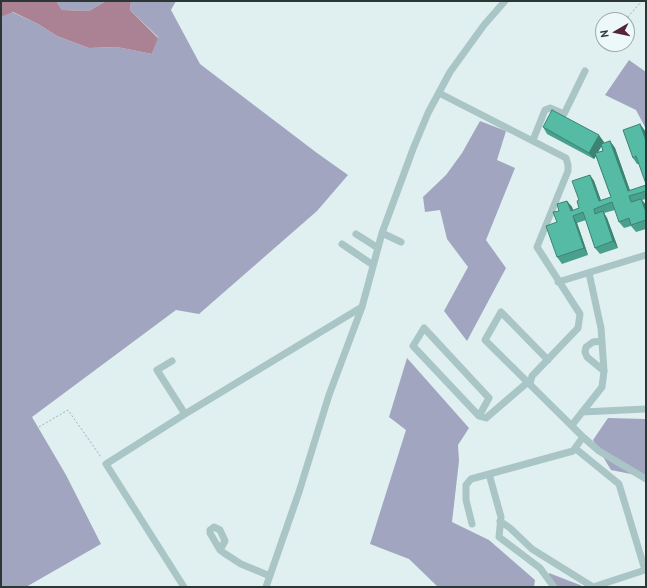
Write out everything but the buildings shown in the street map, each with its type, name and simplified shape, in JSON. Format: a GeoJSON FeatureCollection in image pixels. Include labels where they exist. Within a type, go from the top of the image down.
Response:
{"type":"FeatureCollection","features":[{"type":"Feature","properties":{"kind":"street"},"geometry":{"type":"LineString","coordinates":[[266,587],[299,492],[329,395],[362,307],[382,233],[413,149],[438,93],[450,72],[484,25],[505,1]]}},
{"type":"Feature","properties":{"kind":"street"},"geometry":{"type":"LineString","coordinates":[[533,140],[546,110],[550,108],[564,114],[585,71]]}},
{"type":"Feature","properties":{"kind":"street"},"geometry":{"type":"LineString","coordinates":[[438,93],[566,158],[568,165],[568,171],[536,247],[580,314],[578,328],[532,376],[529,383],[486,418],[479,416],[413,346],[424,328],[489,398],[479,416]]}},
{"type":"Feature","properties":{"kind":"street"},"geometry":{"type":"LineString","coordinates":[[382,233],[401,242]]}},
{"type":"Feature","properties":{"kind":"street"},"geometry":{"type":"LineString","coordinates":[[356,234],[378,248]]}},
{"type":"Feature","properties":{"kind":"street"},"geometry":{"type":"LineString","coordinates":[[342,244],[373,265]]}},
{"type":"Feature","properties":{"kind":"street"},"geometry":{"type":"LineString","coordinates":[[558,282],[646,255]]}},
{"type":"Feature","properties":{"kind":"street"},"geometry":{"type":"LineString","coordinates":[[572,425],[602,387],[604,371],[602,341],[589,273]]}},
{"type":"Feature","properties":{"kind":"street"},"geometry":{"type":"LineString","coordinates":[[184,587],[106,464],[185,414],[362,307]]}},
{"type":"Feature","properties":{"kind":"street"},"geometry":{"type":"LineString","coordinates":[[548,360],[501,312],[485,340],[599,451],[646,479]]}},
{"type":"Feature","properties":{"kind":"street"},"geometry":{"type":"LineString","coordinates":[[602,341],[594,342],[586,347],[585,352],[588,357],[604,371]]}},
{"type":"Feature","properties":{"kind":"street"},"geometry":{"type":"LineString","coordinates":[[172,360],[157,370],[185,414]]}},
{"type":"Feature","properties":{"kind":"street"},"geometry":{"type":"LineString","coordinates":[[582,412],[646,409]]}},
{"type":"Feature","properties":{"kind":"street"},"geometry":{"type":"LineString","coordinates":[[472,524],[466,500],[466,485],[471,479],[573,451],[576,449],[583,437]]}},
{"type":"Feature","properties":{"kind":"street"},"geometry":{"type":"LineString","coordinates":[[500,521],[510,528],[532,549],[593,587],[645,570],[619,484],[576,449]]}},
{"type":"Feature","properties":{"kind":"street"},"geometry":{"type":"LineString","coordinates":[[489,474],[500,521],[499,537],[540,568],[554,587]]}},
{"type":"Feature","properties":{"kind":"street"},"geometry":{"type":"LineString","coordinates":[[220,550],[241,564],[270,576]]}},
{"type":"Feature","properties":{"kind":"path"},"geometry":{"type":"LineString","coordinates":[[632,12],[642,1]]}},
{"type":"Feature","properties":{"kind":"path"},"geometry":{"type":"LineString","coordinates":[[1,449],[68,410],[106,464]]}},
{"type":"Feature","properties":{"kind":"shaded area"},"geometry":{"type":"Polygon","coordinates":[[[1,1],[56,1],[62,10],[89,11],[106,1],[131,1],[130,10],[158,38],[152,54],[117,47],[89,48],[57,36],[38,24],[13,12],[1,17],[1,1]]]}},
{"type":"Feature","properties":{"kind":"shaded area"},"geometry":{"type":"Polygon","coordinates":[[[56,1],[106,1],[89,11],[62,10],[56,1]]]}},
{"type":"Feature","properties":{"kind":"shaded area"},"geometry":{"type":"Polygon","coordinates":[[[131,1],[176,1],[171,10],[200,64],[348,175],[317,211],[199,314],[176,310],[32,417],[66,475],[101,544],[26,587],[1,587],[1,17],[12,12],[38,24],[57,36],[89,48],[117,47],[152,54],[158,37],[130,10],[131,1]]]}},
{"type":"Feature","properties":{"kind":"shaded area"},"geometry":{"type":"Polygon","coordinates":[[[629,60],[646,72],[646,129],[636,110],[605,95],[629,60]]]}},
{"type":"Feature","properties":{"kind":"shaded area"},"geometry":{"type":"Polygon","coordinates":[[[480,121],[506,131],[497,160],[515,168],[486,240],[506,268],[467,341],[444,311],[468,267],[447,239],[440,210],[425,212],[423,197],[446,175],[462,153],[480,121]]]}},
{"type":"Feature","properties":{"kind":"shaded area"},"geometry":{"type":"Polygon","coordinates":[[[407,358],[469,428],[458,445],[459,461],[452,522],[489,540],[535,580],[534,587],[438,587],[409,559],[370,544],[406,430],[389,417],[407,358]]]}},
{"type":"Feature","properties":{"kind":"shaded area"},"geometry":{"type":"Polygon","coordinates":[[[608,418],[646,419],[646,477],[611,470],[593,440],[608,418]]]}},
{"type":"Feature","properties":{"kind":"shaded area"},"geometry":{"type":"Polygon","coordinates":[[[549,573],[583,587],[555,587],[549,579],[549,573]]]}}]}
